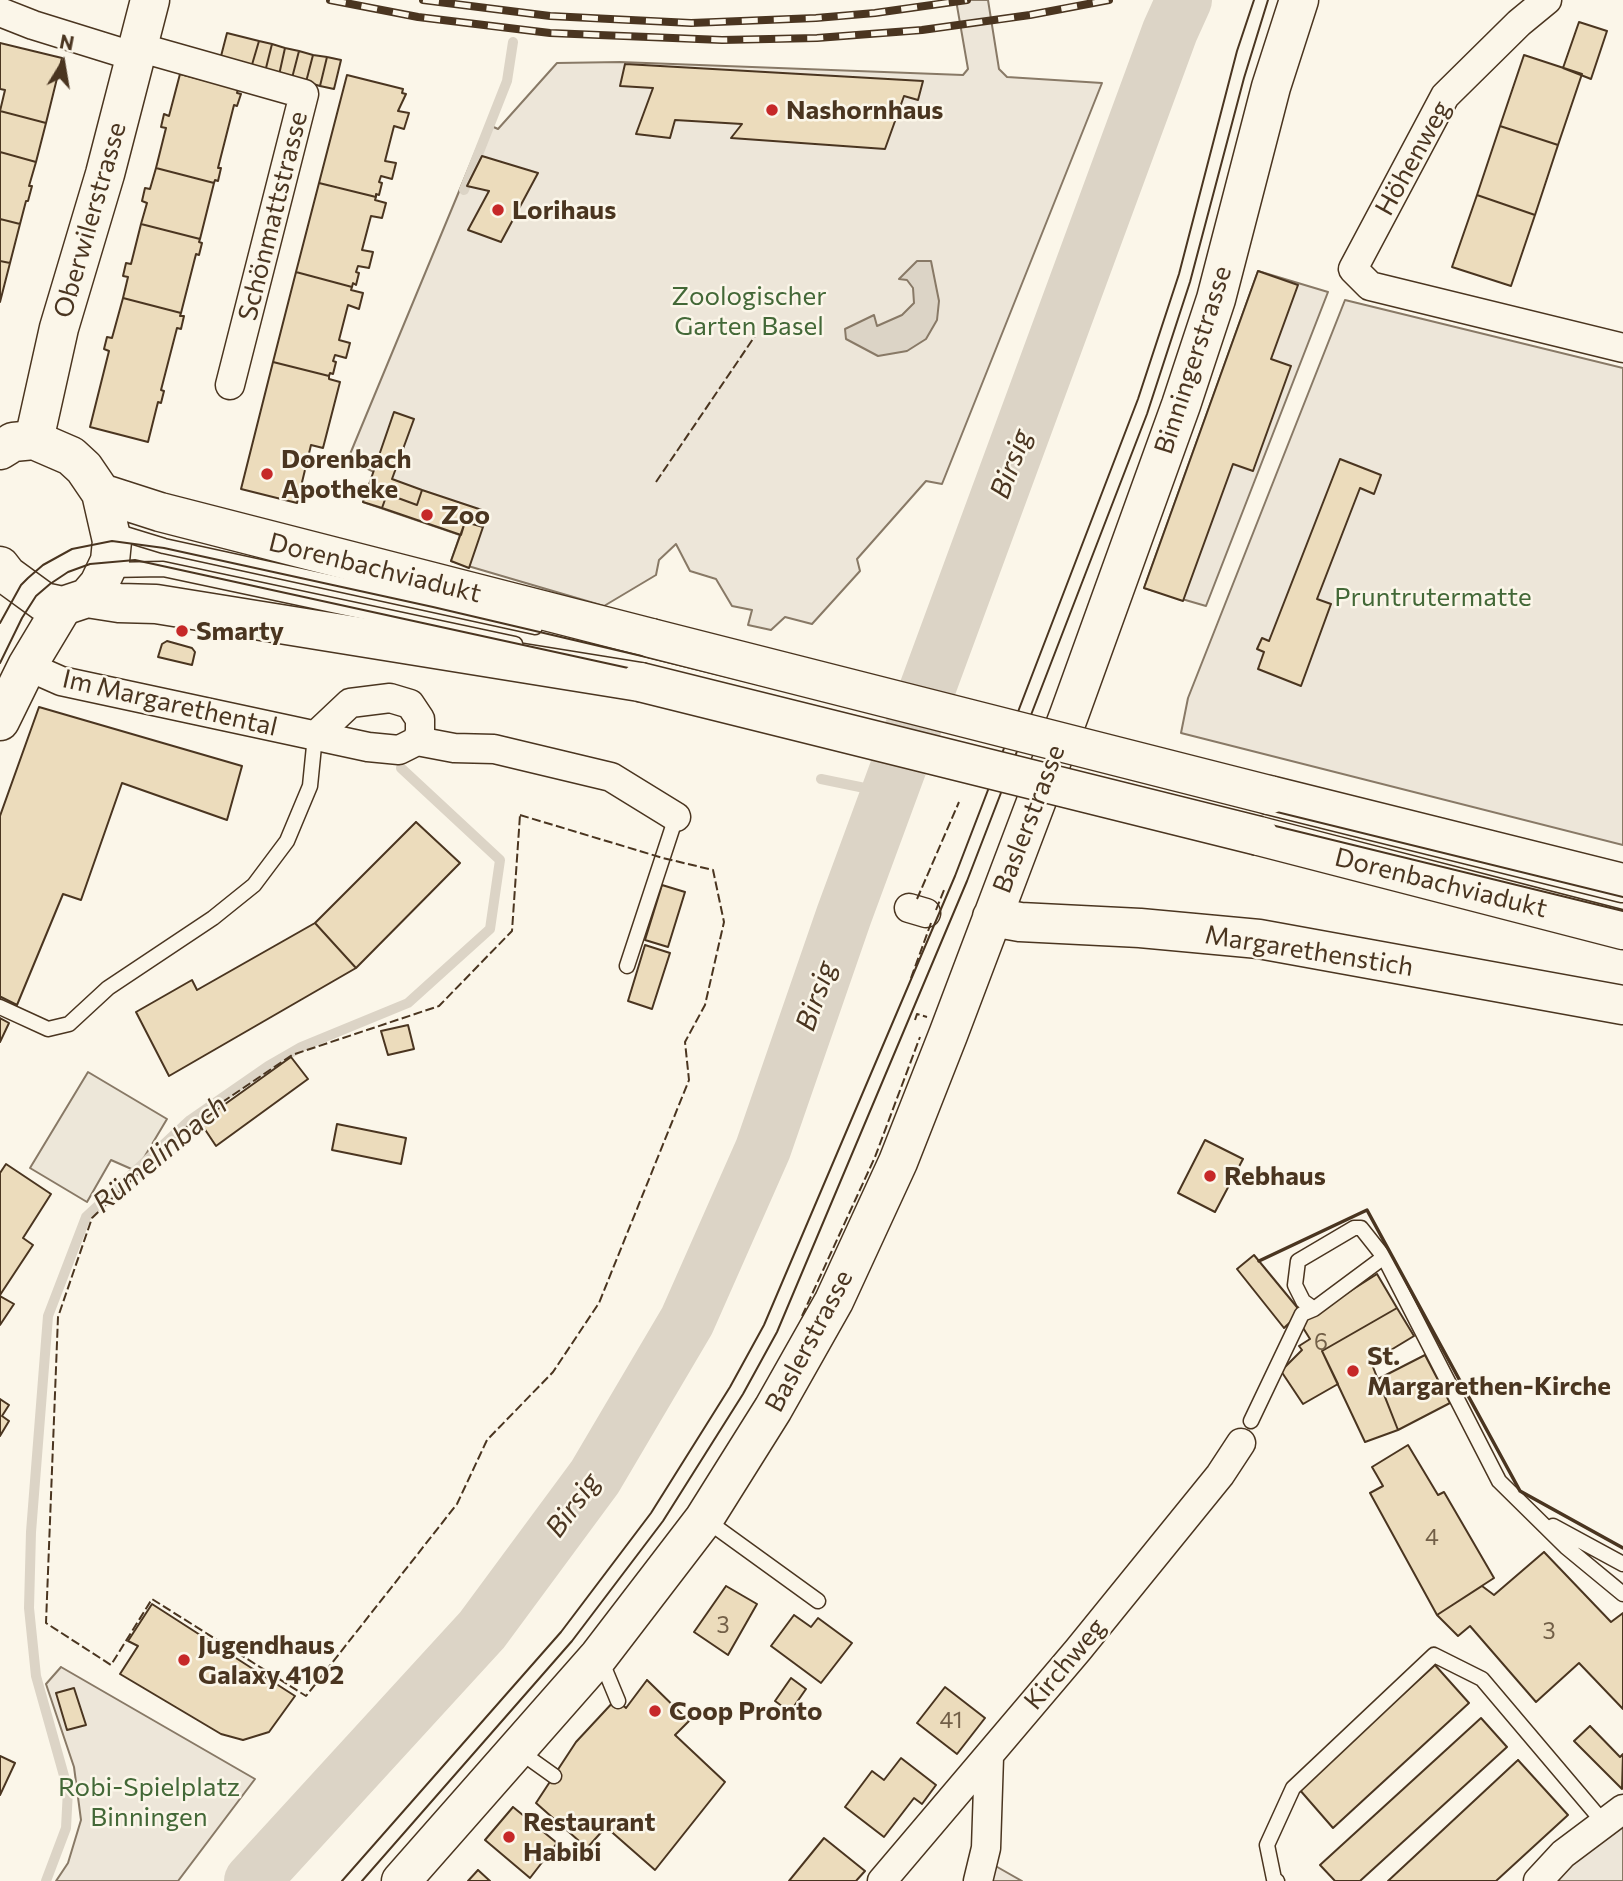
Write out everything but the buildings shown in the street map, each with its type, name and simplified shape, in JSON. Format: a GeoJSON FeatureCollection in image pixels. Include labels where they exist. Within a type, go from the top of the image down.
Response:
{"type":"FeatureCollection","features":[{"type":"Feature","properties":{"kind":"main road","name":"Binningerstrasse"},"geometry":{"type":"LineString","coordinates":[[1069,715],[1200,350],[1226,262],[1271,87],[1299,0]]}},
{"type":"Feature","properties":{"kind":"main road","name":"Oberwilerstrasse"},"geometry":{"type":"LineString","coordinates":[[17,445],[59,328],[105,174],[142,29]]}},
{"type":"Feature","properties":{"kind":"main road"},"geometry":{"type":"LineString","coordinates":[[0,721],[27,666],[86,591],[112,541],[102,493],[84,468],[71,456],[17,445]]}},
{"type":"Feature","properties":{"kind":"main road","name":"Dorenbachviadukt"},"geometry":{"type":"LineString","coordinates":[[102,493],[160,512],[651,638],[1623,883]]}},
{"type":"Feature","properties":{"kind":"main road"},"geometry":{"type":"LineString","coordinates":[[0,566],[7,575],[44,602],[86,591],[118,603],[156,604],[640,682]]}},
{"type":"Feature","properties":{"kind":"main road","name":"Dorenbachviadukt"},"geometry":{"type":"LineString","coordinates":[[640,682],[1259,836],[1623,930]]}},
{"type":"Feature","properties":{"kind":"main road","name":"Baslerstrasse"},"geometry":{"type":"LineString","coordinates":[[401,1881],[599,1656],[704,1519],[774,1409],[834,1301],[898,1162],[1069,715]]}},
{"type":"Feature","properties":{"kind":"main road","name":"Margarethenstich"},"geometry":{"type":"LineString","coordinates":[[992,917],[1020,922],[1140,928],[1259,939],[1623,1004]]}},
{"type":"Feature","properties":{"kind":"street","name":"Höhenweg"},"geometry":{"type":"LineString","coordinates":[[1547,0],[1519,23],[1445,96],[1353,269],[1370,286],[1623,348]]}},
{"type":"Feature","properties":{"kind":"street"},"geometry":{"type":"LineString","coordinates":[[0,12],[33,25],[142,29]]}},
{"type":"Feature","properties":{"kind":"street","name":"Schönmattstrasse"},"geometry":{"type":"LineString","coordinates":[[142,29],[304,94],[230,385]]}},
{"type":"Feature","properties":{"kind":"street","name":"Im Margarethental"},"geometry":{"type":"LineString","coordinates":[[27,666],[61,681],[368,747],[399,750],[417,741],[454,748],[494,749],[611,778],[676,817]]}},
{"type":"Feature","properties":{"kind":"street"},"geometry":{"type":"LineString","coordinates":[[316,736],[350,703],[390,698],[410,704],[420,719],[417,741]]}},
{"type":"Feature","properties":{"kind":"street","name":"Kirchweg"},"geometry":{"type":"LineString","coordinates":[[883,1881],[989,1757],[1220,1475],[1246,1432]]}},
{"type":"Feature","properties":{"kind":"street"},"geometry":{"type":"LineString","coordinates":[[978,1881],[986,1848],[989,1757]]}},
{"type":"Feature","properties":{"kind":"street"},"geometry":{"type":"LineString","coordinates":[[1538,1881],[1563,1854],[1614,1816]]}},
{"type":"Feature","properties":{"kind":"lane"},"geometry":{"type":"LineString","coordinates":[[111,530],[164,546],[544,629]]}},
{"type":"Feature","properties":{"kind":"lane"},"geometry":{"type":"LineString","coordinates":[[86,591],[163,569],[524,646]]}},
{"type":"Feature","properties":{"kind":"lane"},"geometry":{"type":"LineString","coordinates":[[599,640],[651,638]]}},
{"type":"Feature","properties":{"kind":"lane"},"geometry":{"type":"LineString","coordinates":[[563,655],[614,666],[640,682]]}},
{"type":"Feature","properties":{"kind":"lane"},"geometry":{"type":"LineString","coordinates":[[0,1007],[48,1029],[69,1024],[108,988],[213,918],[254,885],[287,841],[310,786],[316,736]]}},
{"type":"Feature","properties":{"kind":"lane"},"geometry":{"type":"LineString","coordinates":[[627,966],[676,817]]}},
{"type":"Feature","properties":{"kind":"lane"},"geometry":{"type":"LineString","coordinates":[[1314,1309],[1303,1301],[1295,1285],[1298,1261],[1354,1228],[1361,1228],[1384,1257],[1499,1481],[1566,1547],[1623,1594]]}},
{"type":"Feature","properties":{"kind":"lane"},"geometry":{"type":"LineString","coordinates":[[1246,1432],[1302,1314],[1314,1309],[1384,1257]]}},
{"type":"Feature","properties":{"kind":"lane"},"geometry":{"type":"LineString","coordinates":[[1536,1517],[1623,1564]]}},
{"type":"Feature","properties":{"kind":"lane"},"geometry":{"type":"LineString","coordinates":[[704,1519],[818,1601]]}},
{"type":"Feature","properties":{"kind":"lane"},"geometry":{"type":"LineString","coordinates":[[1277,1881],[1267,1845],[1293,1788],[1434,1655],[1482,1679],[1614,1816]]}},
{"type":"Feature","properties":{"kind":"lane"},"geometry":{"type":"LineString","coordinates":[[599,1656],[618,1701]]}},
{"type":"Feature","properties":{"kind":"lane"},"geometry":{"type":"LineString","coordinates":[[518,1750],[554,1776]]}},
{"type":"Feature","properties":{"kind":"green space","name":"Zoologischer Garten Basel"},"geometry":{"type":"Polygon","coordinates":[[[956,0],[988,0],[999,69],[1007,77],[1102,83],[942,484],[926,481],[857,559],[860,571],[812,624],[785,617],[771,630],[748,625],[752,610],[732,606],[716,579],[690,571],[676,544],[659,560],[656,575],[604,606],[451,561],[460,535],[363,502],[374,472],[348,459],[487,124],[498,129],[557,63],[620,62],[963,75],[968,69],[956,0]]]}},
{"type":"Feature","properties":{"kind":"green space"},"geometry":{"type":"Polygon","coordinates":[[[1258,271],[1328,292],[1206,606],[1144,588],[1258,271]]]}},
{"type":"Feature","properties":{"kind":"green space","name":"Pruntrutermatte"},"geometry":{"type":"Polygon","coordinates":[[[1345,300],[1623,368],[1623,845],[1181,733],[1188,698],[1345,300]]]}},
{"type":"Feature","properties":{"kind":"green space","name":"Robi-Spielplatz Binningen"},"geometry":{"type":"Polygon","coordinates":[[[61,1667],[255,1779],[178,1881],[56,1881],[68,1863],[81,1820],[74,1767],[46,1684],[61,1667]]]}},
{"type":"Feature","properties":{"kind":"green space"},"geometry":{"type":"Polygon","coordinates":[[[1623,1809],[1623,1881],[1538,1881],[1623,1809]]]}},
{"type":"Feature","properties":{"kind":"green space"},"geometry":{"type":"Polygon","coordinates":[[[992,1864],[1022,1881],[989,1881],[992,1864]]]}},
{"type":"Feature","properties":{"kind":"shaded area"},"geometry":{"type":"Polygon","coordinates":[[[917,261],[931,261],[939,301],[937,320],[926,339],[907,351],[878,356],[846,339],[845,329],[874,315],[877,326],[902,315],[914,303],[913,288],[907,280],[899,279],[917,261]]]}},
{"type":"Feature","properties":{"kind":"shaded area"},"geometry":{"type":"Polygon","coordinates":[[[88,1072],[167,1119],[136,1171],[111,1160],[87,1202],[30,1168],[88,1072]]]}},
{"type":"Feature","properties":{"kind":"waterway","name":"Birsig"},"geometry":{"type":"LineString","coordinates":[[252,1881],[482,1630],[595,1477],[687,1321],[763,1149],[844,915],[1170,31],[1184,0]]}},
{"type":"Feature","properties":{"kind":"waterway","name":"Rümelinbach"},"geometry":{"type":"LineString","coordinates":[[464,190],[507,81],[513,42]]}},
{"type":"Feature","properties":{"kind":"waterway","name":"Rümelinbach"},"geometry":{"type":"LineString","coordinates":[[46,1881],[66,1828],[68,1790],[36,1676],[29,1608],[31,1532],[48,1316],[86,1217],[190,1120],[268,1066],[301,1047],[408,1003],[490,929],[500,860],[401,768]]}},
{"type":"Feature","properties":{"kind":"waterway"},"geometry":{"type":"LineString","coordinates":[[821,779],[889,793]]}},
{"type":"Feature","properties":{"kind":"tram line"},"geometry":{"type":"LineString","coordinates":[[342,1881],[561,1632],[651,1513],[730,1387],[764,1325],[955,876],[1138,399],[1179,274],[1237,51],[1254,0]]}},
{"type":"Feature","properties":{"kind":"tram line"},"geometry":{"type":"LineString","coordinates":[[362,1881],[572,1641],[663,1521],[743,1394],[777,1332],[967,881],[1147,414],[1190,282],[1244,78],[1268,0]]}},
{"type":"Feature","properties":{"kind":"tram line"},"geometry":{"type":"LineString","coordinates":[[0,623],[21,585],[43,565],[72,549],[112,541],[164,548],[646,657],[1623,897]]}},
{"type":"Feature","properties":{"kind":"tram line"},"geometry":{"type":"LineString","coordinates":[[0,663],[22,618],[36,596],[50,584],[68,572],[90,564],[135,560],[642,671],[1623,911]]}},
{"type":"Feature","properties":{"kind":"railway"},"geometry":{"type":"LineString","coordinates":[[330,0],[418,17],[550,33],[722,40],[817,38],[922,30],[1030,15],[1109,0]]}},
{"type":"Feature","properties":{"kind":"railway"},"geometry":{"type":"LineString","coordinates":[[423,0],[550,16],[691,23],[816,18],[967,0]]}},
{"type":"Feature","properties":{"kind":"fence"},"geometry":{"type":"LineString","coordinates":[[656,482],[755,336]]}},
{"type":"Feature","properties":{"kind":"fence"},"geometry":{"type":"LineString","coordinates":[[917,899],[959,802]]}},
{"type":"Feature","properties":{"kind":"fence"},"geometry":{"type":"LineString","coordinates":[[520,815],[663,858],[713,870],[724,922],[705,1005],[685,1042],[689,1080],[599,1303],[553,1372],[487,1440],[457,1504],[306,1696],[152,1599],[111,1665],[46,1623],[58,1317],[92,1218],[190,1124],[292,1055],[439,1006],[512,931],[520,815]]}},
{"type":"Feature","properties":{"kind":"fence"},"geometry":{"type":"LineString","coordinates":[[936,910],[944,890]]}},
{"type":"Feature","properties":{"kind":"fence"},"geometry":{"type":"LineString","coordinates":[[911,978],[931,923]]}},
{"type":"Feature","properties":{"kind":"fence"},"geometry":{"type":"LineString","coordinates":[[915,1020],[917,1014],[927,1017]]}},
{"type":"Feature","properties":{"kind":"fence"},"geometry":{"type":"LineString","coordinates":[[802,1316],[875,1157],[920,1037]]}},
{"type":"Feature","properties":{"kind":"wall"},"geometry":{"type":"LineString","coordinates":[[1259,1261],[1367,1210],[1520,1491],[1623,1548]]}},
{"type":"Feature","properties":{"kind":"place","name":"Nashornhaus"},"geometry":{"type":"Point","coordinates":[772,110]}},
{"type":"Feature","properties":{"kind":"place","name":"Lorihaus"},"geometry":{"type":"Point","coordinates":[498,210]}},
{"type":"Feature","properties":{"kind":"place","name":"Dorenbach Apotheke"},"geometry":{"type":"Point","coordinates":[267,474]}},
{"type":"Feature","properties":{"kind":"place","name":"Zoo"},"geometry":{"type":"Point","coordinates":[427,515]}},
{"type":"Feature","properties":{"kind":"place","name":"Smarty"},"geometry":{"type":"Point","coordinates":[182,631]}},
{"type":"Feature","properties":{"kind":"place","name":"Rebhaus"},"geometry":{"type":"Point","coordinates":[1210,1176]}},
{"type":"Feature","properties":{"kind":"place","name":"St. Margarethen-Kirche"},"geometry":{"type":"Point","coordinates":[1353,1371]}},
{"type":"Feature","properties":{"kind":"place","name":"Jugendhaus Galaxy 4102"},"geometry":{"type":"Point","coordinates":[184,1660]}},
{"type":"Feature","properties":{"kind":"place","name":"Coop Pronto"},"geometry":{"type":"Point","coordinates":[655,1711]}},
{"type":"Feature","properties":{"kind":"place","name":"Restaurant Habibi"},"geometry":{"type":"Point","coordinates":[509,1837]}}]}
